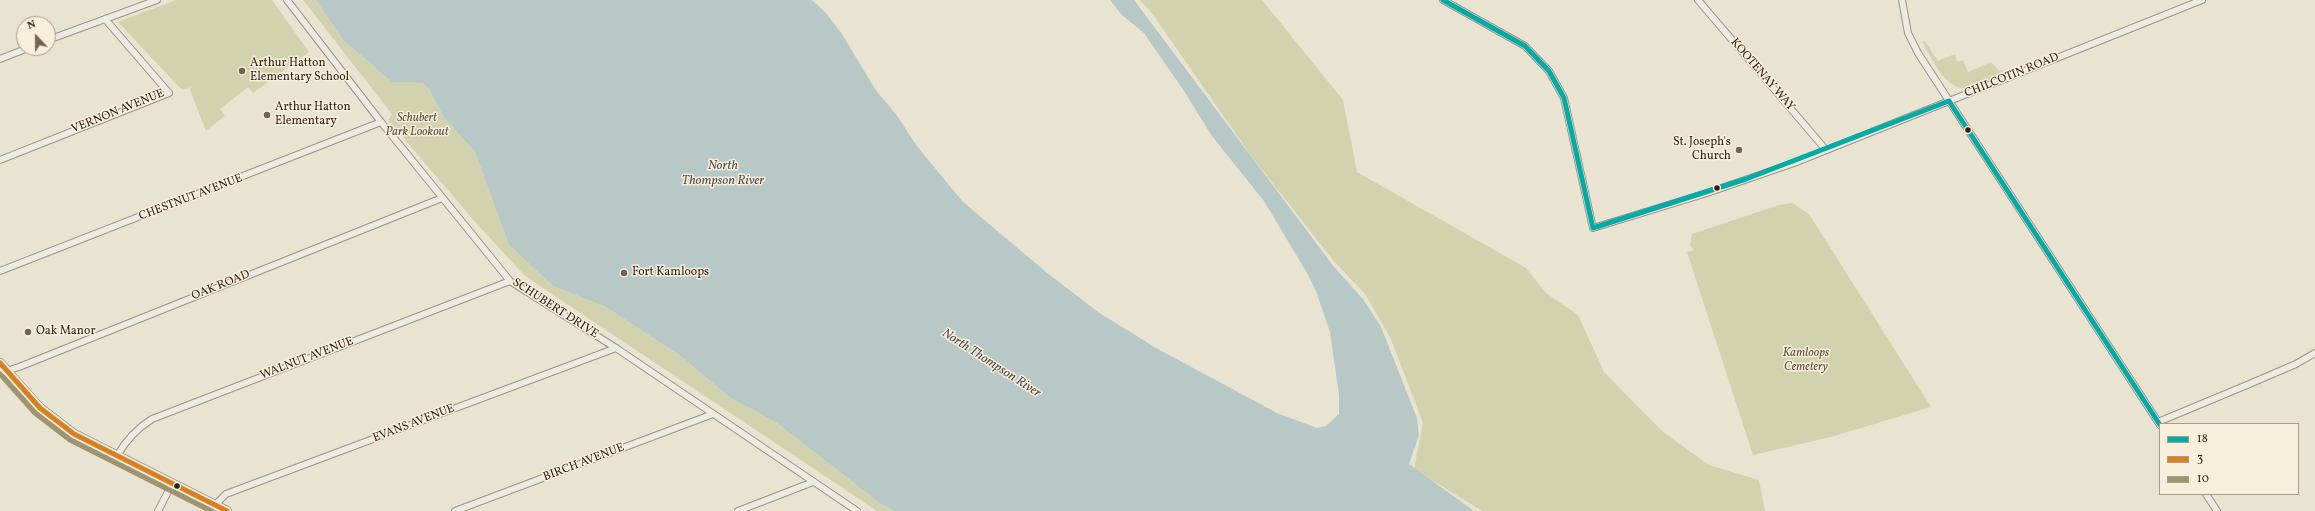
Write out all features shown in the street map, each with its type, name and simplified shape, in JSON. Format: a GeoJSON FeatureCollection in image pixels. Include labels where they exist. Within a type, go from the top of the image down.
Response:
{"type":"FeatureCollection","features":[{"type":"Feature","properties":{"kind":"main road"},"geometry":{"type":"LineString","coordinates":[[0,363],[3,372],[40,408],[56,422],[74,434],[227,511]]}},
{"type":"Feature","properties":{"kind":"street"},"geometry":{"type":"LineString","coordinates":[[56,37],[157,0]]}},
{"type":"Feature","properties":{"kind":"street","name":"SCHUBERT DRIVE"},"geometry":{"type":"LineString","coordinates":[[287,0],[442,198],[510,281],[616,348],[857,511]]}},
{"type":"Feature","properties":{"kind":"street","name":"CHILCOTIN ROAD"},"geometry":{"type":"LineString","coordinates":[[1443,0],[1525,46],[1549,71],[1564,98],[1593,228],[1707,193],[1826,150],[2202,0]]}},
{"type":"Feature","properties":{"kind":"street","name":"KOOTENAY WAY"},"geometry":{"type":"LineString","coordinates":[[1698,0],[1826,150]]}},
{"type":"Feature","properties":{"kind":"street"},"geometry":{"type":"LineString","coordinates":[[1902,0],[1908,33],[1949,101],[2159,424]]}},
{"type":"Feature","properties":{"kind":"street","name":"VERNON AVENUE"},"geometry":{"type":"LineString","coordinates":[[0,160],[169,93],[105,19]]}},
{"type":"Feature","properties":{"kind":"street"},"geometry":{"type":"LineString","coordinates":[[0,59],[16,53]]}},
{"type":"Feature","properties":{"kind":"street","name":"CHESTNUT AVENUE"},"geometry":{"type":"LineString","coordinates":[[0,271],[382,122]]}},
{"type":"Feature","properties":{"kind":"street","name":"OAK ROAD"},"geometry":{"type":"LineString","coordinates":[[3,372],[21,367],[442,198]]}},
{"type":"Feature","properties":{"kind":"street","name":"WALNUT AVENUE"},"geometry":{"type":"LineString","coordinates":[[117,456],[124,442],[138,428],[152,419],[510,281]]}},
{"type":"Feature","properties":{"kind":"street","name":"EVANS AVENUE"},"geometry":{"type":"LineString","coordinates":[[216,505],[226,494],[616,348]]}},
{"type":"Feature","properties":{"kind":"street"},"geometry":{"type":"LineString","coordinates":[[2161,423],[2296,364],[2315,352]]}},
{"type":"Feature","properties":{"kind":"street","name":"BIRCH AVENUE"},"geometry":{"type":"LineString","coordinates":[[455,511],[712,414]]}},
{"type":"Feature","properties":{"kind":"street"},"geometry":{"type":"LineString","coordinates":[[738,511],[813,482]]}},
{"type":"Feature","properties":{"kind":"street"},"geometry":{"type":"LineString","coordinates":[[158,511],[172,484]]}},
{"type":"Feature","properties":{"kind":"street"},"geometry":{"type":"LineString","coordinates":[[2207,495],[2217,511]]}},
{"type":"Feature","properties":{"kind":"green space"},"geometry":{"type":"Polygon","coordinates":[[[176,0],[272,0],[309,52],[253,93],[248,87],[220,109],[225,116],[206,131],[190,90],[191,87],[182,90],[118,22],[176,0]]]}},
{"type":"Feature","properties":{"kind":"green space","name":"Schubert Park Lookout"},"geometry":{"type":"Polygon","coordinates":[[[303,0],[316,0],[343,40],[392,82],[423,83],[429,89],[443,116],[475,152],[509,245],[553,286],[606,307],[682,357],[729,397],[777,423],[881,504],[895,511],[877,511],[525,276],[477,224],[388,120],[392,114],[303,0]]]}},
{"type":"Feature","properties":{"kind":"green space"},"geometry":{"type":"Polygon","coordinates":[[[1140,0],[1262,0],[1343,100],[1357,172],[1526,268],[1546,293],[1578,315],[1604,372],[1663,432],[1709,465],[1759,480],[1765,511],[1482,511],[1414,469],[1423,423],[1390,337],[1365,294],[1333,260],[1252,157],[1151,12],[1140,0]]]}},
{"type":"Feature","properties":{"kind":"green space"},"geometry":{"type":"Polygon","coordinates":[[[1925,41],[1938,61],[1955,54],[1957,62],[1963,60],[1968,72],[1991,62],[1999,71],[2003,70],[2004,76],[1971,88],[1962,88],[1954,85],[1941,74],[1922,42],[1925,41]]]}},
{"type":"Feature","properties":{"kind":"green space","name":"Kamloops Cemetery"},"geometry":{"type":"Polygon","coordinates":[[[1792,203],[1809,214],[1931,407],[1831,437],[1753,455],[1687,252],[1694,250],[1690,246],[1692,234],[1779,205],[1792,203]]]}},
{"type":"Feature","properties":{"kind":"water","name":"North Thompson River"},"geometry":{"type":"Polygon","coordinates":[[[316,0],[812,0],[826,13],[842,34],[875,89],[898,117],[916,145],[963,202],[1046,272],[1098,312],[1156,348],[1277,413],[1317,428],[1326,426],[1339,414],[1339,395],[1330,332],[1316,291],[1307,273],[1264,201],[1212,136],[1184,91],[1144,33],[1122,15],[1110,0],[1134,0],[1334,267],[1363,299],[1381,327],[1417,418],[1419,435],[1409,464],[1474,511],[895,511],[881,504],[777,423],[729,397],[682,357],[606,307],[553,286],[509,245],[475,152],[443,116],[429,89],[423,83],[392,82],[343,40],[316,0]]]}},
{"type":"Feature","properties":{"kind":"transit line","name":"18"},"geometry":{"type":"LineString","coordinates":[[1443,0],[1525,46],[1549,71],[1564,98],[1593,228],[1746,179],[1949,101],[2159,423]]}},
{"type":"Feature","properties":{"kind":"transit line","name":"3"},"geometry":{"type":"LineString","coordinates":[[0,363],[40,408],[74,434],[227,511]]}},
{"type":"Feature","properties":{"kind":"transit line","name":"10"},"geometry":{"type":"LineString","coordinates":[[0,374],[35,413],[70,440],[211,511]]}},
{"type":"Feature","properties":{"kind":"place","name":"Arthur Hatton Elementary School"},"geometry":{"type":"Point","coordinates":[242,71]}},
{"type":"Feature","properties":{"kind":"place","name":"Arthur Hatton Elementary"},"geometry":{"type":"Point","coordinates":[267,115]}},
{"type":"Feature","properties":{"kind":"place","name":"St. Joseph's Church"},"geometry":{"type":"Point","coordinates":[1739,150]}},
{"type":"Feature","properties":{"kind":"place","name":"Fort Kamloops"},"geometry":{"type":"Point","coordinates":[624,273]}},
{"type":"Feature","properties":{"kind":"place","name":"Oak Manor"},"geometry":{"type":"Point","coordinates":[28,332]}}]}
